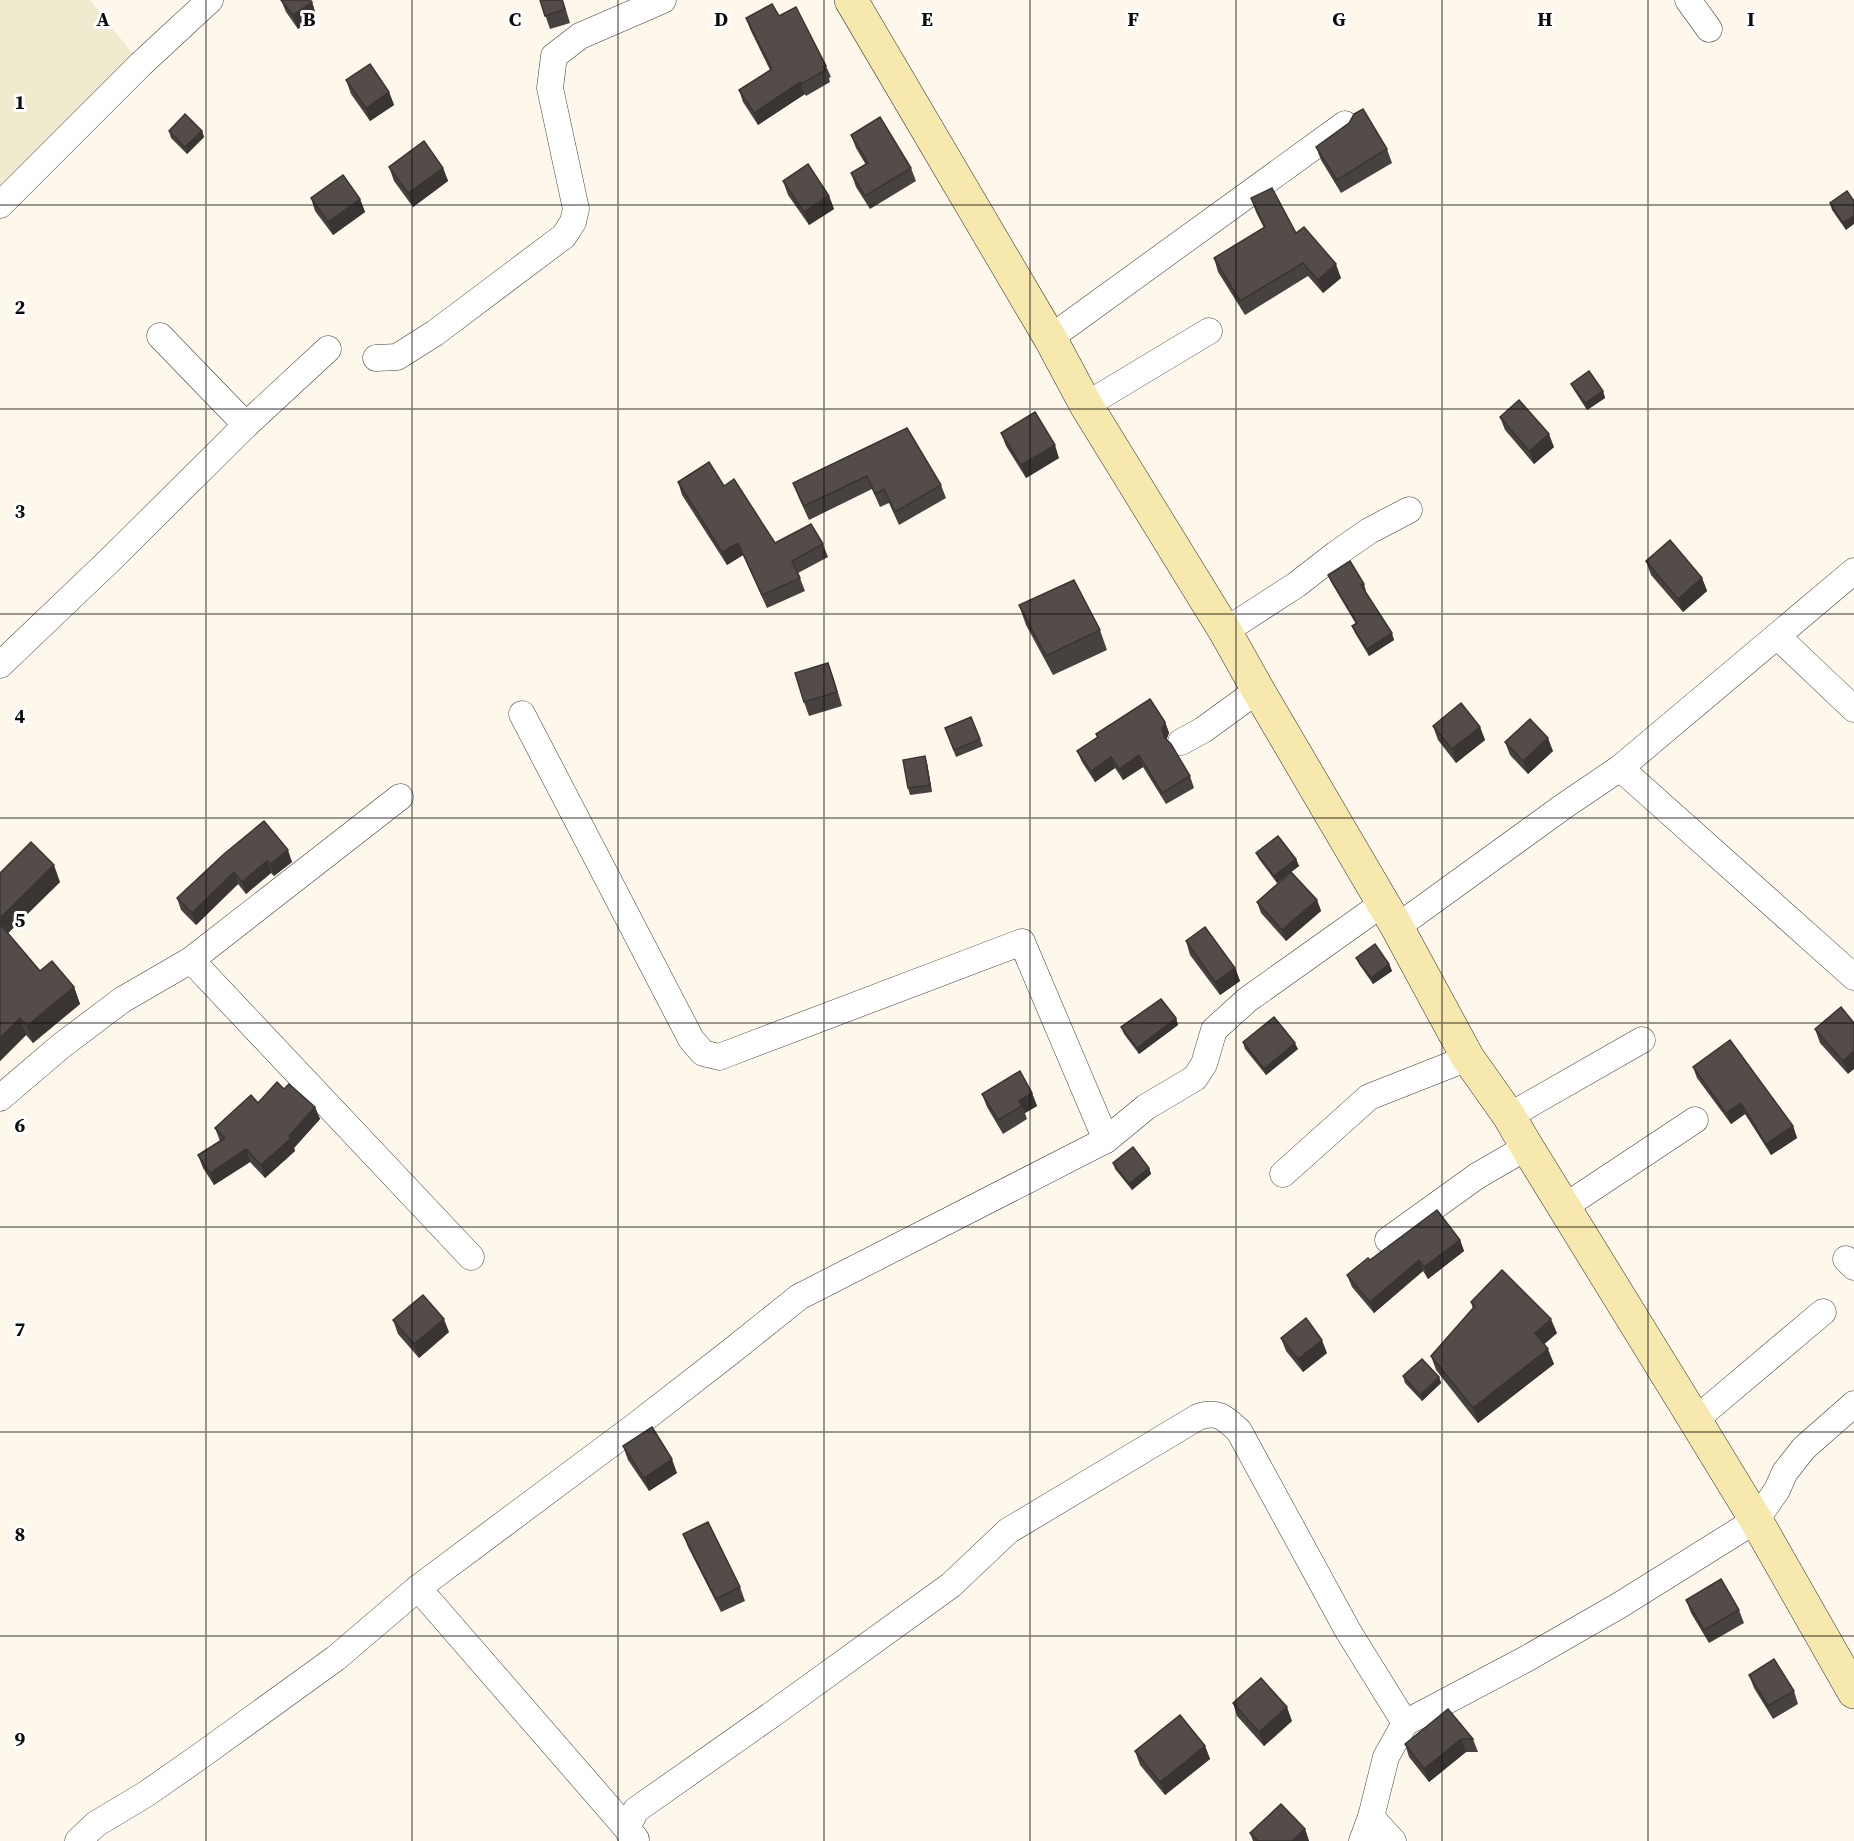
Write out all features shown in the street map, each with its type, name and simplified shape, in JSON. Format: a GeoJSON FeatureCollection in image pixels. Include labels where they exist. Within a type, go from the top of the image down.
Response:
{"type":"FeatureCollection","features":[{"type":"Feature","properties":{"kind":"street"},"geometry":{"type":"LineString","coordinates":[[0,205],[141,64],[210,0]]}},
{"type":"Feature","properties":{"kind":"street"},"geometry":{"type":"LineString","coordinates":[[376,358],[397,357],[435,333],[564,236],[573,222],[576,209],[550,88],[554,56],[580,36],[663,0]]}},
{"type":"Feature","properties":{"kind":"street"},"geometry":{"type":"LineString","coordinates":[[851,0],[1050,338],[1086,405],[1225,631],[1389,915],[1468,1058],[1509,1116],[1695,1420],[1854,1692]]}},
{"type":"Feature","properties":{"kind":"street"},"geometry":{"type":"LineString","coordinates":[[1688,0],[1710,29]]}},
{"type":"Feature","properties":{"kind":"street"},"geometry":{"type":"LineString","coordinates":[[1050,338],[1345,124]]}},
{"type":"Feature","properties":{"kind":"street"},"geometry":{"type":"LineString","coordinates":[[1086,405],[1209,331]]}},
{"type":"Feature","properties":{"kind":"street"},"geometry":{"type":"LineString","coordinates":[[160,336],[246,424]]}},
{"type":"Feature","properties":{"kind":"street"},"geometry":{"type":"LineString","coordinates":[[0,665],[110,560],[246,424],[328,349]]}},
{"type":"Feature","properties":{"kind":"street"},"geometry":{"type":"LineString","coordinates":[[1225,631],[1296,585],[1369,531],[1409,510]]}},
{"type":"Feature","properties":{"kind":"street"},"geometry":{"type":"LineString","coordinates":[[78,1841],[96,1824],[146,1794],[327,1664],[418,1588],[651,1413],[799,1297],[1106,1140],[1146,1107],[1195,1078],[1204,1064],[1214,1030],[1247,1000],[1389,915],[1564,806],[1620,768],[1854,572]]}},
{"type":"Feature","properties":{"kind":"street"},"geometry":{"type":"LineString","coordinates":[[1777,636],[1854,709]]}},
{"type":"Feature","properties":{"kind":"street"},"geometry":{"type":"LineString","coordinates":[[1181,742],[1203,730],[1258,690]]}},
{"type":"Feature","properties":{"kind":"street"},"geometry":{"type":"LineString","coordinates":[[522,714],[691,1039],[703,1053],[719,1057],[1022,942],[1106,1140]]}},
{"type":"Feature","properties":{"kind":"street"},"geometry":{"type":"LineString","coordinates":[[1620,768],[1854,976]]}},
{"type":"Feature","properties":{"kind":"street"},"geometry":{"type":"LineString","coordinates":[[0,1098],[61,1046],[122,1000],[190,960],[400,797]]}},
{"type":"Feature","properties":{"kind":"street"},"geometry":{"type":"LineString","coordinates":[[190,960],[471,1257]]}},
{"type":"Feature","properties":{"kind":"street"},"geometry":{"type":"LineString","coordinates":[[1509,1116],[1642,1040]]}},
{"type":"Feature","properties":{"kind":"street"},"geometry":{"type":"LineString","coordinates":[[1283,1174],[1369,1097],[1468,1058]]}},
{"type":"Feature","properties":{"kind":"street"},"geometry":{"type":"LineString","coordinates":[[1564,1207],[1695,1120]]}},
{"type":"Feature","properties":{"kind":"street"},"geometry":{"type":"LineString","coordinates":[[1388,1240],[1477,1176],[1527,1147]]}},
{"type":"Feature","properties":{"kind":"street"},"geometry":{"type":"LineString","coordinates":[[1695,1420],[1823,1312]]}},
{"type":"Feature","properties":{"kind":"street"},"geometry":{"type":"LineString","coordinates":[[1362,1841],[1371,1817],[1386,1757],[1405,1723],[1602,1616],[1756,1521],[1777,1490],[1785,1472],[1804,1448],[1854,1404]]}},
{"type":"Feature","properties":{"kind":"street"},"geometry":{"type":"LineString","coordinates":[[633,1837],[636,1810],[951,1585],[1008,1531],[1198,1417],[1207,1414],[1224,1417],[1239,1431],[1348,1631],[1405,1723]]}},
{"type":"Feature","properties":{"kind":"street"},"geometry":{"type":"LineString","coordinates":[[418,1588],[633,1837]]}},
{"type":"Feature","properties":{"kind":"street"},"geometry":{"type":"LineString","coordinates":[[1371,1817],[1393,1841]]}},
{"type":"Feature","properties":{"kind":"shaded area"},"geometry":{"type":"Polygon","coordinates":[[[0,0],[90,0],[141,64],[0,205],[0,0]]]}},
{"type":"Feature","properties":{"kind":"building"},"geometry":{"type":"Polygon","coordinates":[[[281,0],[310,0],[312,2],[293,15],[281,0]]]}},
{"type":"Feature","properties":{"kind":"building"},"geometry":{"type":"Polygon","coordinates":[[[540,0],[562,0],[565,9],[545,16],[540,0]]]}},
{"type":"Feature","properties":{"kind":"building"},"geometry":{"type":"Polygon","coordinates":[[[772,4],[779,16],[796,7],[826,70],[801,84],[800,82],[754,113],[739,90],[772,69],[746,18],[772,4]]]}},
{"type":"Feature","properties":{"kind":"building"},"geometry":{"type":"Polygon","coordinates":[[[370,64],[389,92],[366,108],[346,80],[370,64]]]}},
{"type":"Feature","properties":{"kind":"building"},"geometry":{"type":"Polygon","coordinates":[[[1363,109],[1387,149],[1337,180],[1316,147],[1349,123],[1354,114],[1363,109]]]}},
{"type":"Feature","properties":{"kind":"building"},"geometry":{"type":"Polygon","coordinates":[[[185,114],[202,131],[185,147],[169,131],[185,114]]]}},
{"type":"Feature","properties":{"kind":"building"},"geometry":{"type":"Polygon","coordinates":[[[880,117],[911,168],[865,196],[851,173],[868,163],[851,135],[880,117]]]}},
{"type":"Feature","properties":{"kind":"building"},"geometry":{"type":"Polygon","coordinates":[[[424,141],[443,168],[408,193],[389,167],[424,141]]]}},
{"type":"Feature","properties":{"kind":"building"},"geometry":{"type":"Polygon","coordinates":[[[808,164],[829,196],[804,212],[783,181],[808,164]]]}},
{"type":"Feature","properties":{"kind":"building"},"geometry":{"type":"Polygon","coordinates":[[[343,175],[360,199],[328,222],[311,198],[343,175]]]}},
{"type":"Feature","properties":{"kind":"building"},"geometry":{"type":"Polygon","coordinates":[[[1272,188],[1296,233],[1304,227],[1336,264],[1318,280],[1303,263],[1240,301],[1214,258],[1265,227],[1251,198],[1272,188]]]}},
{"type":"Feature","properties":{"kind":"building"},"geometry":{"type":"Polygon","coordinates":[[[1847,191],[1854,201],[1854,216],[1843,223],[1830,203],[1847,191]]]}},
{"type":"Feature","properties":{"kind":"building"},"geometry":{"type":"Polygon","coordinates":[[[1589,371],[1603,391],[1585,403],[1571,384],[1589,371]]]}},
{"type":"Feature","properties":{"kind":"building"},"geometry":{"type":"Polygon","coordinates":[[[1519,400],[1549,434],[1529,451],[1500,417],[1519,400]]]}},
{"type":"Feature","properties":{"kind":"building"},"geometry":{"type":"Polygon","coordinates":[[[1035,412],[1055,445],[1021,465],[1001,433],[1035,412]]]}},
{"type":"Feature","properties":{"kind":"building"},"geometry":{"type":"Polygon","coordinates":[[[907,428],[941,485],[895,512],[884,489],[875,494],[867,476],[804,506],[793,483],[907,428]]]}},
{"type":"Feature","properties":{"kind":"building"},"geometry":{"type":"Polygon","coordinates":[[[709,462],[724,486],[734,479],[775,543],[811,524],[823,544],[792,561],[800,578],[762,595],[738,543],[722,552],[678,482],[709,462]]]}},
{"type":"Feature","properties":{"kind":"building"},"geometry":{"type":"Polygon","coordinates":[[[1670,540],[1702,578],[1678,599],[1646,561],[1670,540]]]}},
{"type":"Feature","properties":{"kind":"building"},"geometry":{"type":"Polygon","coordinates":[[[1350,561],[1364,584],[1361,585],[1392,633],[1367,649],[1352,626],[1357,623],[1328,575],[1350,561]]]}},
{"type":"Feature","properties":{"kind":"building"},"geometry":{"type":"Polygon","coordinates":[[[1074,580],[1100,630],[1046,656],[1019,605],[1074,580]]]}},
{"type":"Feature","properties":{"kind":"building"},"geometry":{"type":"Polygon","coordinates":[[[828,663],[837,692],[804,702],[795,673],[828,663]]]}},
{"type":"Feature","properties":{"kind":"building"},"geometry":{"type":"Polygon","coordinates":[[[1150,699],[1165,722],[1162,730],[1164,737],[1171,744],[1190,776],[1162,793],[1139,755],[1119,769],[1111,757],[1091,771],[1077,751],[1098,737],[1096,734],[1150,699]]]}},
{"type":"Feature","properties":{"kind":"building"},"geometry":{"type":"Polygon","coordinates":[[[1461,703],[1480,727],[1452,749],[1433,726],[1461,703]]]}},
{"type":"Feature","properties":{"kind":"building"},"geometry":{"type":"Polygon","coordinates":[[[971,717],[980,739],[954,750],[945,728],[971,717]]]}},
{"type":"Feature","properties":{"kind":"building"},"geometry":{"type":"Polygon","coordinates":[[[1530,719],[1548,738],[1523,761],[1505,742],[1530,719]]]}},
{"type":"Feature","properties":{"kind":"building"},"geometry":{"type":"Polygon","coordinates":[[[925,756],[930,785],[908,788],[903,760],[925,756]]]}},
{"type":"Feature","properties":{"kind":"building"},"geometry":{"type":"Polygon","coordinates":[[[264,821],[288,850],[270,864],[267,861],[242,882],[234,872],[192,913],[177,898],[264,821]]]}},
{"type":"Feature","properties":{"kind":"building"},"geometry":{"type":"Polygon","coordinates":[[[1278,836],[1296,859],[1274,876],[1256,853],[1278,836]]]}},
{"type":"Feature","properties":{"kind":"building"},"geometry":{"type":"Polygon","coordinates":[[[31,842],[54,865],[0,918],[0,873],[31,842]]]}},
{"type":"Feature","properties":{"kind":"building"},"geometry":{"type":"Polygon","coordinates":[[[1291,872],[1317,900],[1282,930],[1257,902],[1291,872]]]}},
{"type":"Feature","properties":{"kind":"building"},"geometry":{"type":"Polygon","coordinates":[[[0,924],[40,971],[52,961],[74,987],[27,1026],[20,1018],[0,1038],[0,924]]]}},
{"type":"Feature","properties":{"kind":"building"},"geometry":{"type":"Polygon","coordinates":[[[1205,927],[1235,968],[1215,982],[1186,941],[1205,927]]]}},
{"type":"Feature","properties":{"kind":"building"},"geometry":{"type":"Polygon","coordinates":[[[1375,944],[1389,964],[1371,978],[1356,958],[1375,944]]]}},
{"type":"Feature","properties":{"kind":"building"},"geometry":{"type":"Polygon","coordinates":[[[1161,999],[1176,1018],[1137,1048],[1121,1027],[1161,999]]]}},
{"type":"Feature","properties":{"kind":"building"},"geometry":{"type":"Polygon","coordinates":[[[1841,1007],[1854,1023],[1854,1051],[1843,1061],[1815,1029],[1841,1007]]]}},
{"type":"Feature","properties":{"kind":"building"},"geometry":{"type":"Polygon","coordinates":[[[1274,1017],[1295,1043],[1264,1069],[1243,1042],[1274,1017]]]}},
{"type":"Feature","properties":{"kind":"building"},"geometry":{"type":"Polygon","coordinates":[[[1730,1040],[1793,1126],[1766,1144],[1741,1103],[1726,1113],[1693,1067],[1730,1040]]]}},
{"type":"Feature","properties":{"kind":"building"},"geometry":{"type":"Polygon","coordinates":[[[1020,1071],[1032,1093],[1019,1101],[1022,1106],[998,1120],[982,1094],[1020,1071]]]}},
{"type":"Feature","properties":{"kind":"building"},"geometry":{"type":"Polygon","coordinates":[[[277,1082],[284,1089],[289,1084],[315,1107],[289,1136],[291,1138],[261,1165],[246,1149],[210,1173],[198,1155],[225,1138],[215,1128],[251,1095],[258,1103],[277,1082]]]}},
{"type":"Feature","properties":{"kind":"building"},"geometry":{"type":"Polygon","coordinates":[[[1133,1147],[1149,1168],[1129,1184],[1113,1163],[1133,1147]]]}},
{"type":"Feature","properties":{"kind":"building"},"geometry":{"type":"Polygon","coordinates":[[[1437,1210],[1460,1240],[1424,1267],[1419,1260],[1370,1302],[1347,1275],[1437,1210]]]}},
{"type":"Feature","properties":{"kind":"building"},"geometry":{"type":"Polygon","coordinates":[[[1502,1270],[1551,1319],[1535,1333],[1548,1349],[1473,1408],[1431,1356],[1475,1306],[1471,1302],[1502,1270]]]}},
{"type":"Feature","properties":{"kind":"building"},"geometry":{"type":"Polygon","coordinates":[[[423,1295],[444,1319],[414,1344],[393,1320],[423,1295]]]}},
{"type":"Feature","properties":{"kind":"building"},"geometry":{"type":"Polygon","coordinates":[[[1306,1318],[1322,1340],[1298,1359],[1281,1338],[1306,1318]]]}},
{"type":"Feature","properties":{"kind":"building"},"geometry":{"type":"Polygon","coordinates":[[[1422,1359],[1439,1377],[1420,1395],[1403,1376],[1422,1359]]]}},
{"type":"Feature","properties":{"kind":"building"},"geometry":{"type":"Polygon","coordinates":[[[652,1427],[672,1459],[644,1478],[623,1446],[652,1427]]]}},
{"type":"Feature","properties":{"kind":"building"},"geometry":{"type":"Polygon","coordinates":[[[708,1522],[740,1587],[716,1599],[683,1534],[708,1522]]]}},
{"type":"Feature","properties":{"kind":"building"},"geometry":{"type":"Polygon","coordinates":[[[1721,1579],[1739,1610],[1704,1630],[1686,1600],[1721,1579]]]}},
{"type":"Feature","properties":{"kind":"building"},"geometry":{"type":"Polygon","coordinates":[[[1774,1659],[1794,1691],[1768,1706],[1749,1675],[1774,1659]]]}},
{"type":"Feature","properties":{"kind":"building"},"geometry":{"type":"Polygon","coordinates":[[[1261,1678],[1287,1707],[1259,1732],[1233,1703],[1261,1678]]]}},
{"type":"Feature","properties":{"kind":"building"},"geometry":{"type":"Polygon","coordinates":[[[1448,1709],[1473,1739],[1461,1739],[1424,1769],[1405,1744],[1448,1709]]]}},
{"type":"Feature","properties":{"kind":"building"},"geometry":{"type":"Polygon","coordinates":[[[1180,1715],[1205,1746],[1160,1782],[1135,1751],[1180,1715]]]}},
{"type":"Feature","properties":{"kind":"building"},"geometry":{"type":"Polygon","coordinates":[[[1281,1804],[1305,1829],[1292,1841],[1258,1841],[1250,1833],[1281,1804]]]}}]}
